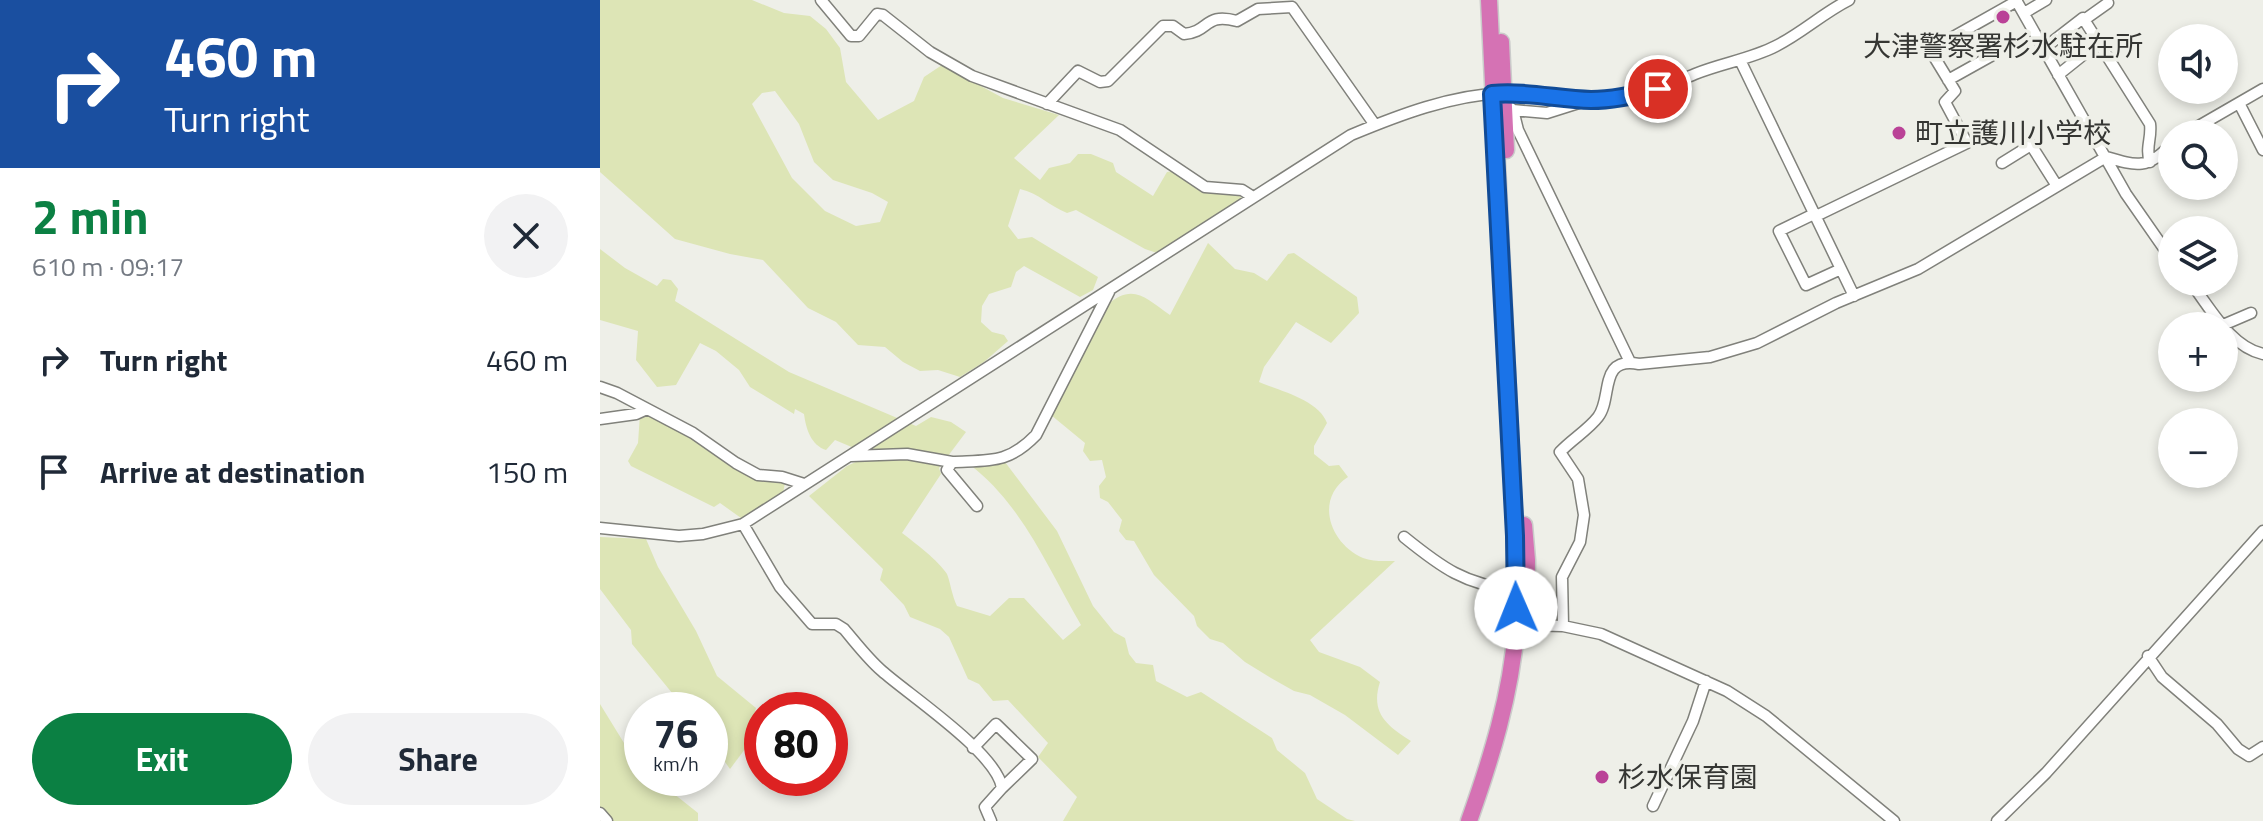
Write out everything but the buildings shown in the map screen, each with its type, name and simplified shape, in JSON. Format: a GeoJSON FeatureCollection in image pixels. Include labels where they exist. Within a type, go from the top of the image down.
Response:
{"type":"FeatureCollection","features":[{"type":"Feature","properties":{"kind":"highway"},"geometry":{"type":"LineString","coordinates":[[1469,821],[1503,708],[1521,625],[1515,590],[1504,99],[1489,0]]}},
{"type":"Feature","properties":{"kind":"highway"},"geometry":{"type":"LineString","coordinates":[[1479,821],[1496,773],[1519,681],[1527,560],[1499,0]]}},
{"type":"Feature","properties":{"kind":"street"},"geometry":{"type":"LineString","coordinates":[[821,0],[851,36],[859,36],[877,14],[883,15],[930,52],[972,76],[1120,130],[1205,187],[1242,190],[1253,197]]}},
{"type":"Feature","properties":{"kind":"street"},"geometry":{"type":"LineString","coordinates":[[600,528],[679,536],[703,534],[743,524],[1351,135],[1404,113],[1504,99],[1619,99],[1639,94],[1776,46],[1849,0]]}},
{"type":"Feature","properties":{"kind":"street"},"geometry":{"type":"LineString","coordinates":[[2024,13],[2046,0]]}},
{"type":"Feature","properties":{"kind":"street"},"geometry":{"type":"LineString","coordinates":[[1841,269],[1806,285],[1779,231],[1967,143],[1945,102],[1955,91],[1930,50],[2017,1],[2126,194],[2158,240]]}},
{"type":"Feature","properties":{"kind":"street"},"geometry":{"type":"LineString","coordinates":[[2043,49],[2108,3]]}},
{"type":"Feature","properties":{"kind":"street"},"geometry":{"type":"LineString","coordinates":[[1047,104],[1078,71],[1100,82],[1108,81],[1163,26],[1173,26],[1184,34],[1194,33],[1214,19],[1221,17],[1237,21],[1258,9],[1294,4],[1375,125]]}},
{"type":"Feature","properties":{"kind":"street"},"geometry":{"type":"LineString","coordinates":[[2084,20],[2150,124],[2146,149],[2150,162]]}},
{"type":"Feature","properties":{"kind":"street"},"geometry":{"type":"LineString","coordinates":[[2058,75],[2083,55]]}},
{"type":"Feature","properties":{"kind":"street"},"geometry":{"type":"LineString","coordinates":[[1948,80],[1991,56]]}},
{"type":"Feature","properties":{"kind":"street"},"geometry":{"type":"LineString","coordinates":[[1740,60],[1854,296]]}},
{"type":"Feature","properties":{"kind":"street"},"geometry":{"type":"LineString","coordinates":[[2209,120],[2263,89]]}},
{"type":"Feature","properties":{"kind":"street"},"geometry":{"type":"LineString","coordinates":[[1504,99],[1547,113],[1590,100]]}},
{"type":"Feature","properties":{"kind":"street"},"geometry":{"type":"LineString","coordinates":[[1504,99],[1630,362]]}},
{"type":"Feature","properties":{"kind":"street"},"geometry":{"type":"LineString","coordinates":[[2239,103],[2263,150]]}},
{"type":"Feature","properties":{"kind":"street"},"geometry":{"type":"LineString","coordinates":[[2002,163],[2031,145],[2057,186]]}},
{"type":"Feature","properties":{"kind":"street"},"geometry":{"type":"LineString","coordinates":[[1563,626],[1562,577],[1580,542],[1584,515],[1578,479],[1560,452],[1597,419],[1604,407],[1607,379],[1612,371],[1630,362],[1676,361],[1735,351],[1757,343],[1918,269],[2106,157],[2132,164],[2150,162],[2158,155]]}},
{"type":"Feature","properties":{"kind":"street"},"geometry":{"type":"LineString","coordinates":[[848,456],[907,454],[952,462],[1009,458],[1022,450],[1036,435],[1110,290]]}},
{"type":"Feature","properties":{"kind":"street"},"geometry":{"type":"LineString","coordinates":[[2201,296],[2213,312]]}},
{"type":"Feature","properties":{"kind":"street"},"geometry":{"type":"LineString","coordinates":[[2238,319],[2251,313]]}},
{"type":"Feature","properties":{"kind":"street"},"geometry":{"type":"LineString","coordinates":[[2238,341],[2248,351],[2263,354]]}},
{"type":"Feature","properties":{"kind":"street"},"geometry":{"type":"LineString","coordinates":[[600,387],[693,433],[758,475],[782,477],[804,484]]}},
{"type":"Feature","properties":{"kind":"street"},"geometry":{"type":"LineString","coordinates":[[600,419],[636,414],[647,409]]}},
{"type":"Feature","properties":{"kind":"street"},"geometry":{"type":"LineString","coordinates":[[952,462],[947,470],[977,506]]}},
{"type":"Feature","properties":{"kind":"street"},"geometry":{"type":"LineString","coordinates":[[743,524],[780,587],[812,624],[836,624],[844,629],[882,672],[953,727],[997,773],[1002,788]]}},
{"type":"Feature","properties":{"kind":"street"},"geometry":{"type":"LineString","coordinates":[[1997,821],[2046,773],[2263,531]]}},
{"type":"Feature","properties":{"kind":"street"},"geometry":{"type":"LineString","coordinates":[[1404,537],[1442,568],[1489,588],[1515,590]]}},
{"type":"Feature","properties":{"kind":"street"},"geometry":{"type":"LineString","coordinates":[[1521,625],[1563,626],[1614,639],[1706,681],[1766,716],[1894,821]]}},
{"type":"Feature","properties":{"kind":"street"},"geometry":{"type":"LineString","coordinates":[[2148,656],[2162,677],[2217,724],[2238,749],[2249,756],[2263,747]]}},
{"type":"Feature","properties":{"kind":"street"},"geometry":{"type":"LineString","coordinates":[[1653,806],[1693,721],[1706,681]]}},
{"type":"Feature","properties":{"kind":"street"},"geometry":{"type":"LineString","coordinates":[[973,748],[996,724],[1032,759],[985,807],[991,821]]}},
{"type":"Feature","properties":{"kind":"street"},"geometry":{"type":"LineString","coordinates":[[600,813],[607,821]]}},
{"type":"Feature","properties":{"kind":"green space"},"geometry":{"type":"Polygon","coordinates":[[[600,0],[752,0],[784,13],[810,16],[826,29],[840,48],[846,82],[878,120],[914,101],[924,77],[942,65],[1003,98],[1059,115],[1014,158],[1040,180],[1049,168],[1070,163],[1078,154],[1091,154],[1113,163],[1116,172],[1153,196],[1167,172],[1174,171],[1243,199],[1157,253],[1076,210],[1067,213],[1020,189],[1008,226],[1018,239],[1032,237],[1098,277],[1093,290],[1080,297],[1024,266],[1016,272],[1011,287],[989,294],[982,306],[981,322],[992,332],[1004,335],[1008,341],[960,377],[938,370],[920,371],[885,347],[858,345],[836,322],[808,308],[763,260],[675,239],[600,172],[600,0]],[[775,91],[762,93],[752,104],[792,178],[825,211],[856,226],[880,222],[888,202],[872,193],[833,180],[814,162],[799,124],[775,91]]]}},
{"type":"Feature","properties":{"kind":"green space"},"geometry":{"type":"Polygon","coordinates":[[[1208,243],[1235,269],[1254,273],[1267,281],[1288,254],[1294,253],[1357,297],[1359,313],[1331,343],[1296,322],[1264,367],[1259,382],[1308,402],[1323,415],[1327,423],[1314,446],[1314,454],[1329,466],[1339,465],[1348,477],[1331,497],[1329,509],[1330,520],[1342,543],[1363,558],[1395,561],[1310,640],[1319,652],[1360,667],[1380,682],[1377,702],[1383,718],[1411,741],[1398,755],[1345,715],[1310,695],[1294,691],[1245,662],[1223,643],[1210,639],[1197,626],[1194,616],[1154,575],[1134,541],[1126,540],[1119,531],[1122,520],[1108,502],[1100,498],[1099,486],[1106,477],[1102,460],[1090,461],[1083,451],[1085,443],[1051,415],[1106,306],[1115,299],[1132,294],[1146,298],[1170,315],[1208,243]]]}},
{"type":"Feature","properties":{"kind":"green space"},"geometry":{"type":"Polygon","coordinates":[[[600,249],[657,286],[663,279],[671,280],[678,289],[675,301],[789,372],[916,426],[931,417],[951,422],[966,432],[939,468],[941,474],[902,533],[947,574],[957,606],[990,616],[1009,598],[1024,598],[1063,640],[1081,625],[1020,518],[970,465],[1005,462],[1057,531],[1093,606],[1114,632],[1125,638],[1129,654],[1136,663],[1153,665],[1156,681],[1187,697],[1201,692],[1272,738],[1277,750],[1305,773],[1317,799],[1355,821],[1063,821],[1077,797],[1038,757],[1048,743],[1008,700],[993,701],[979,684],[968,679],[949,637],[940,629],[910,617],[904,605],[880,580],[883,569],[809,496],[847,466],[860,460],[854,448],[835,440],[826,450],[821,448],[810,436],[804,414],[795,409],[794,414],[750,387],[739,370],[716,351],[700,343],[676,385],[657,387],[636,360],[638,331],[600,320],[600,249]]]}},
{"type":"Feature","properties":{"kind":"green space"},"geometry":{"type":"Polygon","coordinates":[[[640,414],[651,415],[707,447],[785,483],[783,493],[741,518],[720,503],[714,507],[631,466],[628,461],[638,443],[640,414]]]}},
{"type":"Feature","properties":{"kind":"green space"},"geometry":{"type":"Polygon","coordinates":[[[600,537],[646,539],[717,676],[744,698],[744,750],[730,769],[728,692],[671,692],[632,644],[631,630],[600,589],[600,537]]]}},
{"type":"Feature","properties":{"kind":"green space"},"geometry":{"type":"Polygon","coordinates":[[[600,704],[624,743],[624,796],[677,796],[698,813],[698,821],[600,821],[600,704]]]}},
{"type":"Feature","properties":{"kind":"place","name":"大津警察署杉水駐在所"},"geometry":{"type":"Point","coordinates":[2003,17]}},
{"type":"Feature","properties":{"kind":"place","name":"町立護川小学校"},"geometry":{"type":"Point","coordinates":[1899,133]}},
{"type":"Feature","properties":{"kind":"place","name":"杉水保育園"},"geometry":{"type":"Point","coordinates":[1602,777]}},
{"type":"Feature","properties":{"kind":"route"},"geometry":{"type":"LineString","coordinates":[[1516,608],[1510,424],[1492,94],[1534,93],[1590,100],[1619,99],[1658,89]]}}]}
